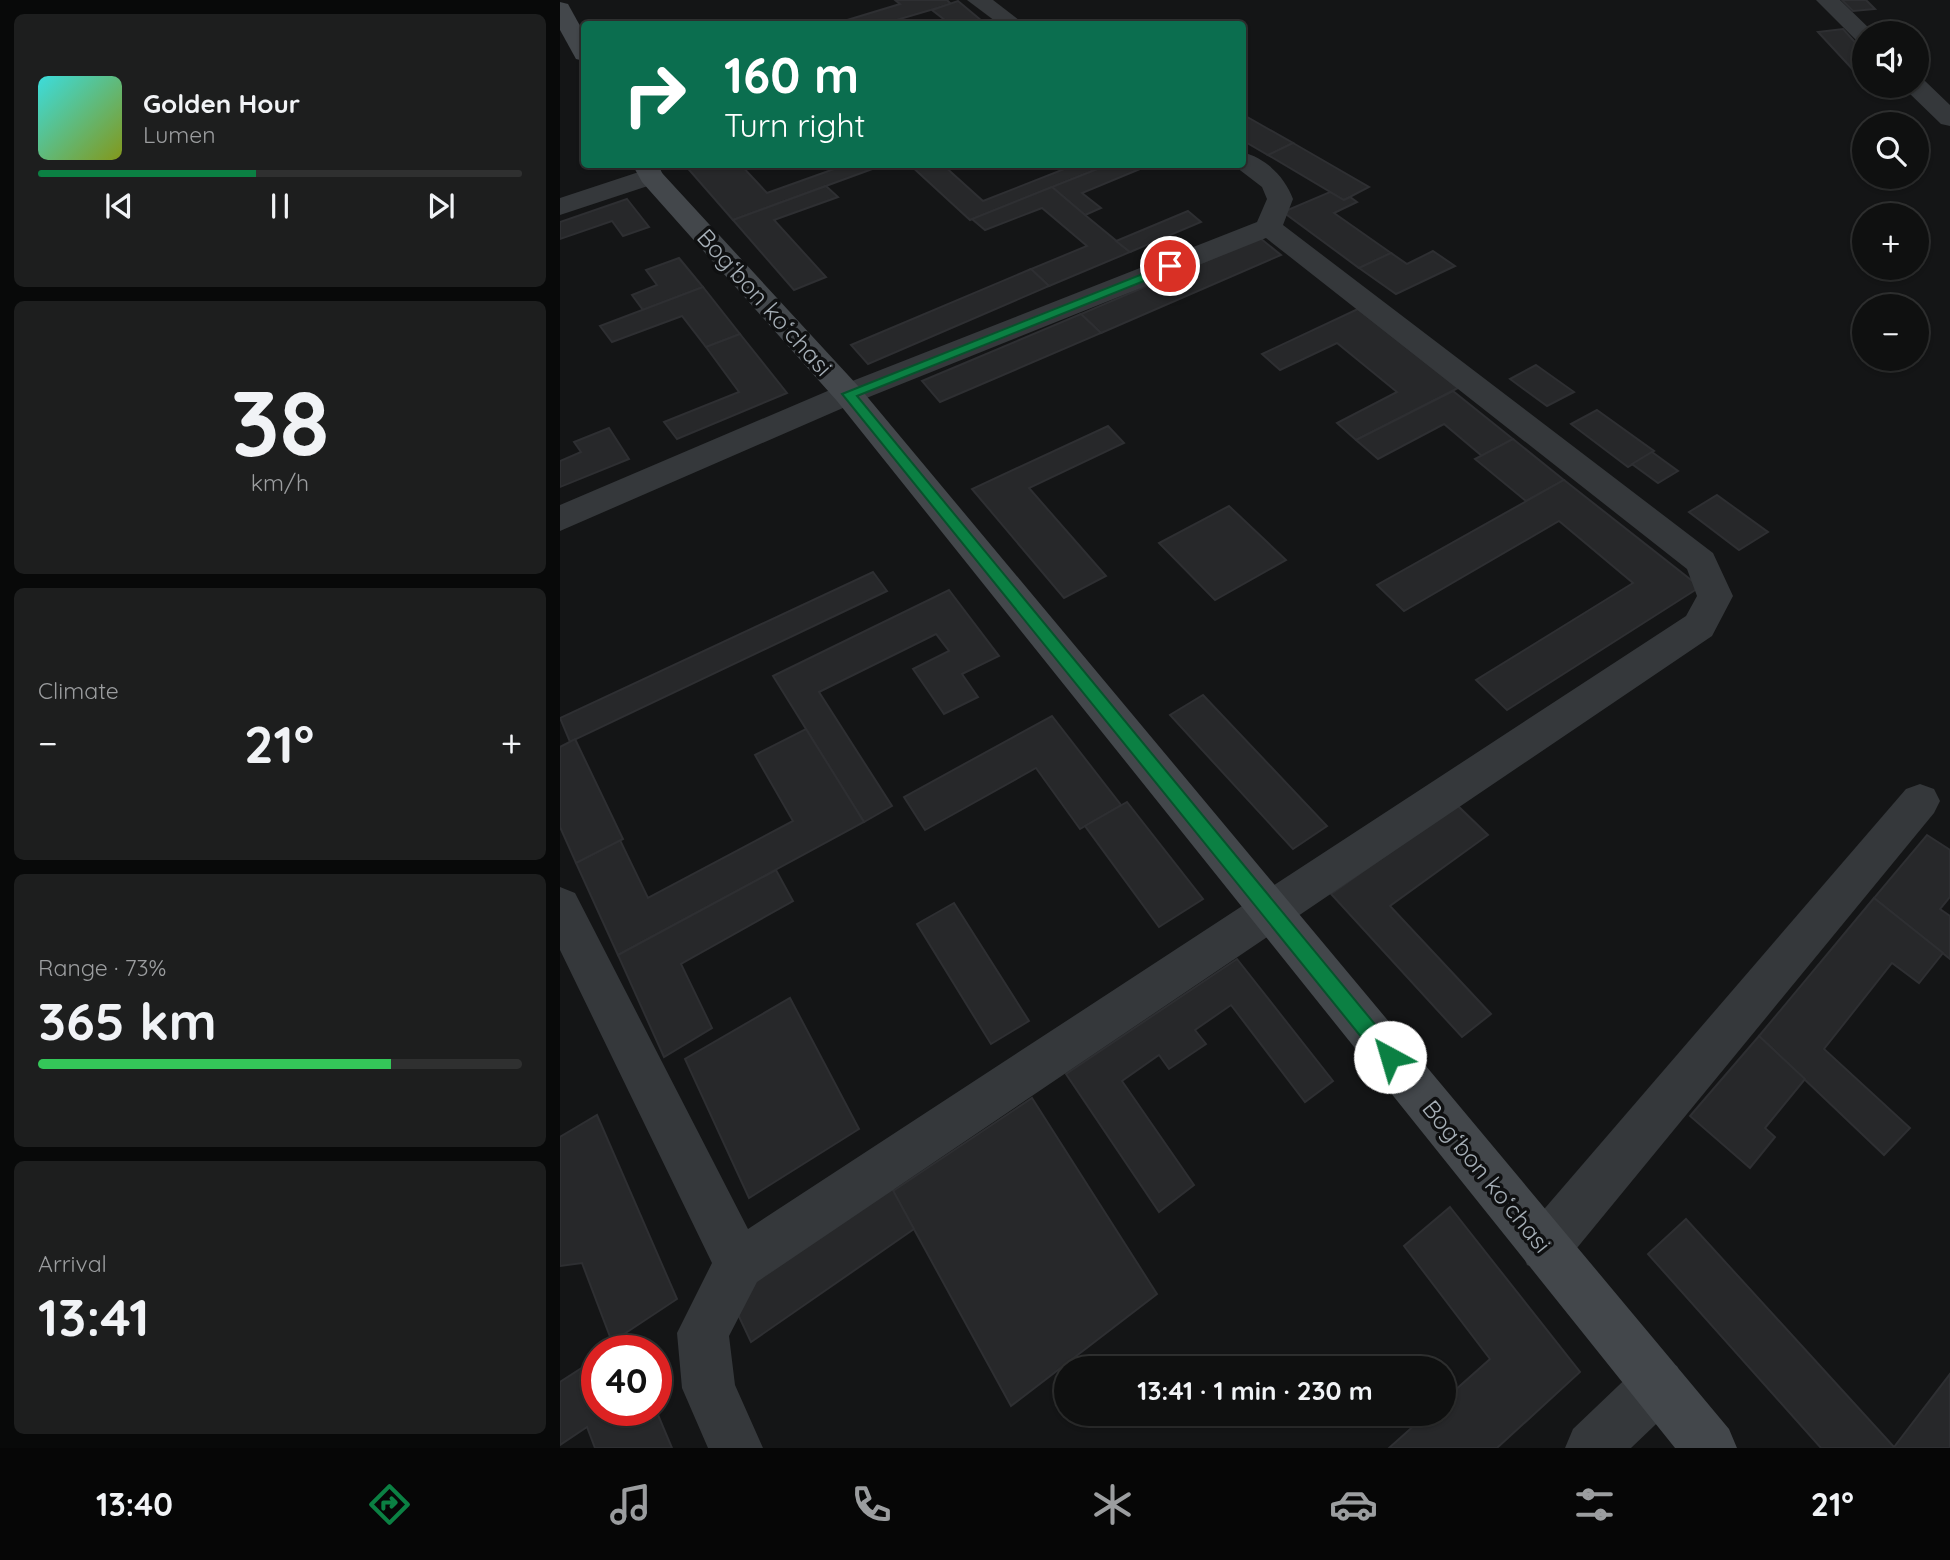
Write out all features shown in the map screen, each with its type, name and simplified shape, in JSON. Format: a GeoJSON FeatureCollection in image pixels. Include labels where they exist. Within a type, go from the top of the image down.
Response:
{"type":"FeatureCollection","features":[{"type":"Feature","properties":{"kind":"street"},"geometry":{"type":"LineString","coordinates":[[978,0],[1009,21]]}},
{"type":"Feature","properties":{"kind":"street"},"geometry":{"type":"LineString","coordinates":[[1828,0],[1852,23]]}},
{"type":"Feature","properties":{"kind":"street"},"geometry":{"type":"LineString","coordinates":[[560,9],[581,48]]}},
{"type":"Feature","properties":{"kind":"street"},"geometry":{"type":"LineString","coordinates":[[1928,98],[1950,119]]}},
{"type":"Feature","properties":{"kind":"street"},"geometry":{"type":"LineString","coordinates":[[560,519],[848,394],[1269,227],[1280,200],[1274,183],[1246,163]]}},
{"type":"Feature","properties":{"kind":"street"},"geometry":{"type":"LineString","coordinates":[[560,207],[648,170]]}},
{"type":"Feature","properties":{"kind":"street","name":"Bogʻbon koʻchasi"},"geometry":{"type":"LineString","coordinates":[[648,170],[848,394],[1710,1448]]}},
{"type":"Feature","properties":{"kind":"street"},"geometry":{"type":"LineString","coordinates":[[736,1448],[709,1388],[704,1333],[738,1264],[1699,626],[1715,596],[1702,562],[1269,227]]}},
{"type":"Feature","properties":{"kind":"street"},"geometry":{"type":"LineString","coordinates":[[1545,1247],[1920,801]]}},
{"type":"Feature","properties":{"kind":"street"},"geometry":{"type":"LineString","coordinates":[[560,906],[738,1264]]}},
{"type":"Feature","properties":{"kind":"street"},"geometry":{"type":"LineString","coordinates":[[1592,1448],[1658,1385]]}},
{"type":"Feature","properties":{"kind":"building"},"geometry":{"type":"Polygon","coordinates":[[[895,0],[947,0],[951,4],[893,21],[844,21],[900,4],[895,0]]]}},
{"type":"Feature","properties":{"kind":"building"},"geometry":{"type":"Polygon","coordinates":[[[1842,0],[1866,0],[1875,9],[1853,11],[1842,0]]]}},
{"type":"Feature","properties":{"kind":"building"},"geometry":{"type":"Polygon","coordinates":[[[958,1],[982,21],[946,21],[932,10],[958,1]]]}},
{"type":"Feature","properties":{"kind":"building"},"geometry":{"type":"Polygon","coordinates":[[[1843,29],[1852,39],[1852,69],[1818,32],[1843,29]]]}},
{"type":"Feature","properties":{"kind":"building"},"geometry":{"type":"Polygon","coordinates":[[[1246,116],[1293,143],[1268,155],[1246,142],[1246,116]]]}},
{"type":"Feature","properties":{"kind":"building"},"geometry":{"type":"Polygon","coordinates":[[[1293,143],[1369,187],[1344,200],[1268,155],[1293,143]]]}},
{"type":"Feature","properties":{"kind":"building"},"geometry":{"type":"Polygon","coordinates":[[[688,168],[744,168],[767,193],[837,168],[875,168],[733,220],[688,168]]]}},
{"type":"Feature","properties":{"kind":"building"},"geometry":{"type":"Polygon","coordinates":[[[913,168],[946,168],[983,201],[1067,168],[1100,168],[970,220],[913,168]]]}},
{"type":"Feature","properties":{"kind":"building"},"geometry":{"type":"Polygon","coordinates":[[[1100,168],[1142,168],[1082,193],[1101,208],[1085,215],[1052,187],[1100,168]]]}},
{"type":"Feature","properties":{"kind":"building"},"geometry":{"type":"Polygon","coordinates":[[[826,186],[838,197],[774,220],[826,277],[794,290],[733,220],[826,186]]]}},
{"type":"Feature","properties":{"kind":"building"},"geometry":{"type":"Polygon","coordinates":[[[1052,187],[1130,252],[1049,286],[1031,269],[1087,246],[1042,208],[985,230],[972,219],[1052,187]]]}},
{"type":"Feature","properties":{"kind":"building"},"geometry":{"type":"Polygon","coordinates":[[[1330,192],[1344,200],[1350,197],[1357,202],[1334,213],[1391,253],[1359,268],[1283,212],[1330,192]]]}},
{"type":"Feature","properties":{"kind":"building"},"geometry":{"type":"Polygon","coordinates":[[[627,199],[649,227],[623,236],[612,221],[560,239],[560,222],[627,199]]]}},
{"type":"Feature","properties":{"kind":"building"},"geometry":{"type":"Polygon","coordinates":[[[1188,211],[1201,222],[1130,252],[1116,241],[1188,211]]]}},
{"type":"Feature","properties":{"kind":"building"},"geometry":{"type":"Polygon","coordinates":[[[1260,238],[1281,255],[1101,333],[1081,314],[1260,238]]]}},
{"type":"Feature","properties":{"kind":"building"},"geometry":{"type":"Polygon","coordinates":[[[1433,251],[1455,266],[1396,294],[1359,268],[1391,253],[1407,264],[1433,251]]]}},
{"type":"Feature","properties":{"kind":"building"},"geometry":{"type":"Polygon","coordinates":[[[679,258],[703,287],[643,310],[632,295],[657,285],[646,270],[679,258]]]}},
{"type":"Feature","properties":{"kind":"building"},"geometry":{"type":"Polygon","coordinates":[[[1031,269],[1049,286],[868,364],[851,345],[1031,269]]]}},
{"type":"Feature","properties":{"kind":"building"},"geometry":{"type":"Polygon","coordinates":[[[703,287],[740,334],[706,347],[682,316],[612,342],[600,326],[703,287]]]}},
{"type":"Feature","properties":{"kind":"building"},"geometry":{"type":"Polygon","coordinates":[[[1358,309],[1458,388],[1356,440],[1337,423],[1397,392],[1337,343],[1280,370],[1262,354],[1358,309]]]}},
{"type":"Feature","properties":{"kind":"building"},"geometry":{"type":"Polygon","coordinates":[[[1081,314],[1101,333],[940,402],[922,381],[1081,314]]]}},
{"type":"Feature","properties":{"kind":"building"},"geometry":{"type":"Polygon","coordinates":[[[740,334],[787,393],[677,439],[664,422],[739,392],[706,347],[740,334]]]}},
{"type":"Feature","properties":{"kind":"building"},"geometry":{"type":"Polygon","coordinates":[[[1536,365],[1574,392],[1547,406],[1510,379],[1536,365]]]}},
{"type":"Feature","properties":{"kind":"building"},"geometry":{"type":"Polygon","coordinates":[[[1453,391],[1513,439],[1482,456],[1444,424],[1378,459],[1356,440],[1453,391]]]}},
{"type":"Feature","properties":{"kind":"building"},"geometry":{"type":"Polygon","coordinates":[[[1597,410],[1654,451],[1628,467],[1571,424],[1597,410]]]}},
{"type":"Feature","properties":{"kind":"building"},"geometry":{"type":"Polygon","coordinates":[[[1108,426],[1124,443],[1029,488],[1106,576],[1064,598],[972,489],[1108,426]]]}},
{"type":"Feature","properties":{"kind":"building"},"geometry":{"type":"Polygon","coordinates":[[[609,428],[629,459],[560,487],[560,461],[581,452],[574,442],[609,428]]]}},
{"type":"Feature","properties":{"kind":"building"},"geometry":{"type":"Polygon","coordinates":[[[1513,439],[1564,480],[1526,501],[1475,459],[1513,439]]]}},
{"type":"Feature","properties":{"kind":"building"},"geometry":{"type":"Polygon","coordinates":[[[1652,452],[1678,471],[1658,483],[1632,464],[1652,452]]]}},
{"type":"Feature","properties":{"kind":"building"},"geometry":{"type":"Polygon","coordinates":[[[1564,480],[1700,587],[1507,710],[1476,680],[1633,583],[1559,521],[1404,611],[1377,585],[1564,480]]]}},
{"type":"Feature","properties":{"kind":"building"},"geometry":{"type":"Polygon","coordinates":[[[1717,495],[1768,532],[1739,550],[1689,512],[1717,495]]]}},
{"type":"Feature","properties":{"kind":"building"},"geometry":{"type":"Polygon","coordinates":[[[1229,506],[1286,560],[1215,600],[1159,543],[1229,506]]]}},
{"type":"Feature","properties":{"kind":"building"},"geometry":{"type":"Polygon","coordinates":[[[873,572],[887,591],[570,742],[560,718],[873,572]]]}},
{"type":"Feature","properties":{"kind":"building"},"geometry":{"type":"Polygon","coordinates":[[[949,590],[999,656],[962,674],[978,697],[944,714],[913,669],[949,651],[936,634],[819,692],[892,806],[864,822],[773,676],[949,590]]]}},
{"type":"Feature","properties":{"kind":"building"},"geometry":{"type":"Polygon","coordinates":[[[1203,695],[1327,826],[1293,849],[1170,715],[1203,695]]]}},
{"type":"Feature","properties":{"kind":"building"},"geometry":{"type":"Polygon","coordinates":[[[1052,716],[1121,805],[1080,829],[1036,768],[925,830],[904,797],[1052,716]]]}},
{"type":"Feature","properties":{"kind":"building"},"geometry":{"type":"Polygon","coordinates":[[[806,729],[864,822],[618,955],[576,863],[620,840],[648,898],[793,821],[755,755],[806,729]]]}},
{"type":"Feature","properties":{"kind":"building"},"geometry":{"type":"Polygon","coordinates":[[[575,739],[623,839],[576,863],[560,827],[560,747],[575,739]]]}},
{"type":"Feature","properties":{"kind":"building"},"geometry":{"type":"Polygon","coordinates":[[[1127,802],[1203,899],[1159,927],[1085,826],[1127,802]]]}},
{"type":"Feature","properties":{"kind":"building"},"geometry":{"type":"Polygon","coordinates":[[[1457,805],[1488,835],[1390,906],[1491,1014],[1462,1037],[1331,894],[1457,805]]]}},
{"type":"Feature","properties":{"kind":"building"},"geometry":{"type":"Polygon","coordinates":[[[1927,835],[1950,850],[1950,897],[1940,909],[1950,916],[1950,959],[1874,898],[1927,835]]]}},
{"type":"Feature","properties":{"kind":"building"},"geometry":{"type":"Polygon","coordinates":[[[776,870],[793,901],[681,964],[712,1028],[664,1057],[618,955],[776,870]]]}},
{"type":"Feature","properties":{"kind":"building"},"geometry":{"type":"Polygon","coordinates":[[[1874,898],[1943,953],[1919,983],[1892,963],[1824,1049],[1910,1128],[1884,1155],[1759,1036],[1874,898]]]}},
{"type":"Feature","properties":{"kind":"building"},"geometry":{"type":"Polygon","coordinates":[[[954,903],[1029,1021],[991,1044],[917,924],[954,903]]]}},
{"type":"Feature","properties":{"kind":"building"},"geometry":{"type":"Polygon","coordinates":[[[1237,959],[1333,1081],[1305,1102],[1231,1005],[1195,1030],[1206,1044],[1169,1069],[1159,1055],[1122,1081],[1194,1185],[1159,1212],[1066,1074],[1237,959]]]}},
{"type":"Feature","properties":{"kind":"building"},"geometry":{"type":"Polygon","coordinates":[[[790,998],[859,1129],[749,1198],[685,1059],[790,998]]]}},
{"type":"Feature","properties":{"kind":"building"},"geometry":{"type":"Polygon","coordinates":[[[1759,1036],[1805,1079],[1765,1128],[1775,1137],[1750,1168],[1690,1116],[1759,1036]]]}},
{"type":"Feature","properties":{"kind":"building"},"geometry":{"type":"Polygon","coordinates":[[[1032,1098],[1157,1294],[1076,1356],[1054,1356],[1054,1373],[1011,1406],[893,1191],[1032,1098]]]}},
{"type":"Feature","properties":{"kind":"building"},"geometry":{"type":"Polygon","coordinates":[[[597,1115],[677,1299],[623,1335],[609,1335],[582,1263],[560,1266],[560,1137],[597,1115]]]}},
{"type":"Feature","properties":{"kind":"building"},"geometry":{"type":"Polygon","coordinates":[[[889,1183],[914,1229],[751,1342],[727,1291],[889,1183]]]}},
{"type":"Feature","properties":{"kind":"building"},"geometry":{"type":"Polygon","coordinates":[[[1450,1207],[1580,1372],[1497,1448],[1389,1448],[1414,1426],[1456,1426],[1456,1389],[1490,1359],[1404,1246],[1450,1207]]]}},
{"type":"Feature","properties":{"kind":"building"},"geometry":{"type":"Polygon","coordinates":[[[1686,1219],[1894,1447],[1950,1374],[1950,1448],[1821,1448],[1648,1254],[1686,1219]]]}},
{"type":"Feature","properties":{"kind":"building"},"geometry":{"type":"Polygon","coordinates":[[[581,1368],[581,1426],[663,1426],[672,1448],[595,1448],[587,1427],[560,1445],[560,1382],[581,1368]]]}},
{"type":"Feature","properties":{"kind":"route"},"geometry":{"type":"LineString","coordinates":[[1170,266],[848,394],[1390,1057]]}}]}
